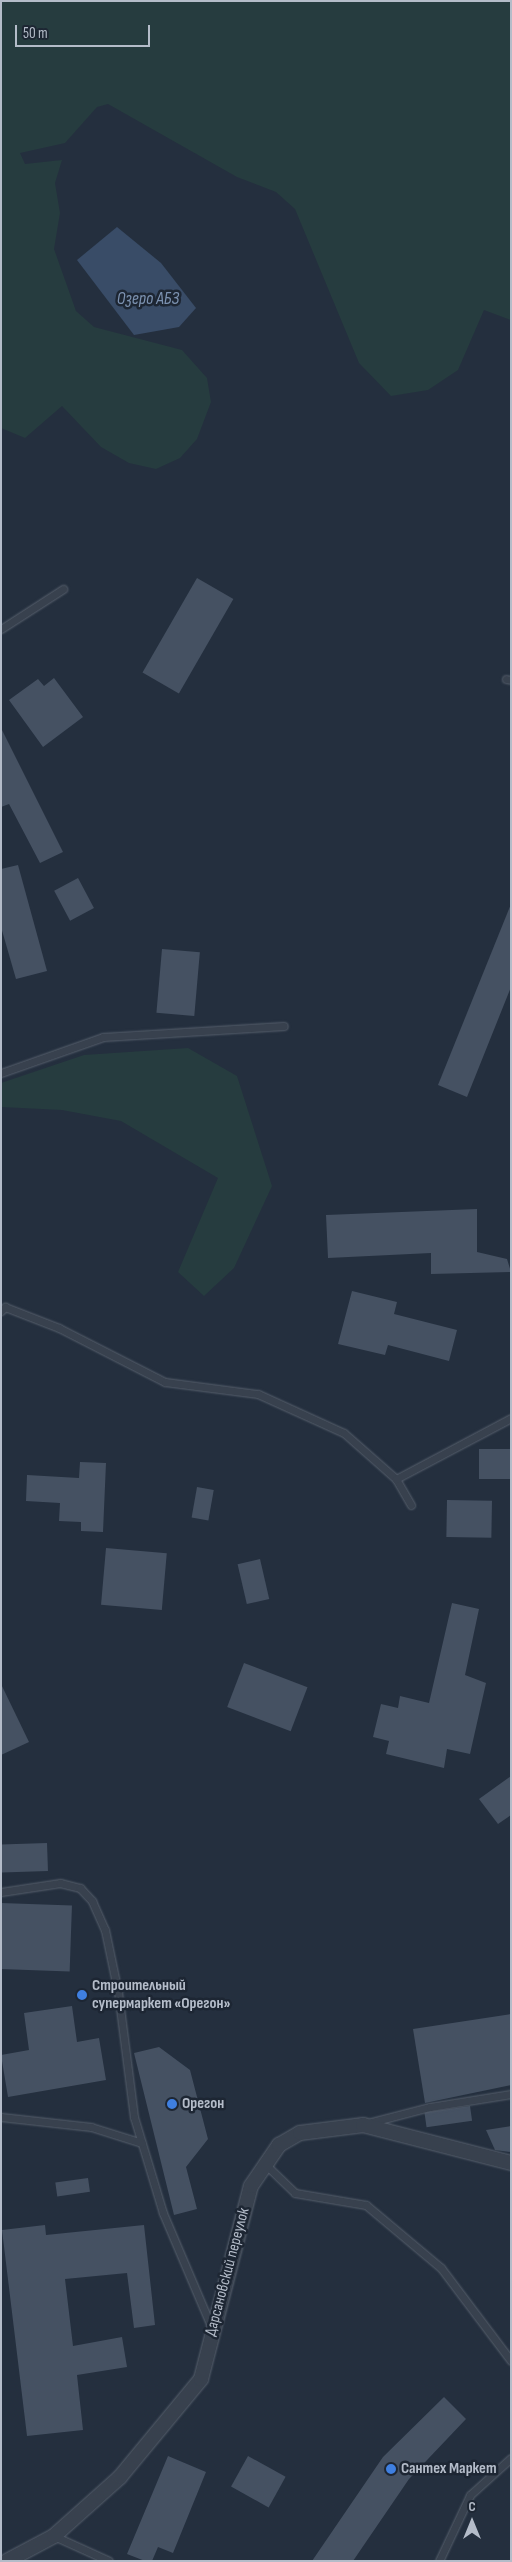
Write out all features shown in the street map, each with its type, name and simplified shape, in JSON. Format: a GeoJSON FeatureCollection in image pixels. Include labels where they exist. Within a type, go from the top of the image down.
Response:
{"type":"FeatureCollection","features":[{"type":"Feature","properties":{"kind":"street","name":"Дарсановский переулок"},"geometry":{"type":"LineString","coordinates":[[7,2561],[54,2536],[120,2477],[201,2379],[212,2326],[251,2186],[279,2145],[300,2133],[362,2125],[511,2163]]}},
{"type":"Feature","properties":{"kind":"lane"},"geometry":{"type":"LineString","coordinates":[[1,629],[63,589]]}},
{"type":"Feature","properties":{"kind":"lane"},"geometry":{"type":"LineString","coordinates":[[1,1074],[103,1037],[284,1026]]}},
{"type":"Feature","properties":{"kind":"lane"},"geometry":{"type":"LineString","coordinates":[[1,1311],[5,1307],[59,1328],[165,1382],[258,1394],[344,1434],[396,1479],[411,1505]]}},
{"type":"Feature","properties":{"kind":"lane"},"geometry":{"type":"LineString","coordinates":[[396,1479],[511,1418]]}},
{"type":"Feature","properties":{"kind":"lane"},"geometry":{"type":"LineString","coordinates":[[1,1892],[60,1883],[80,1888],[92,1901],[105,1930],[142,2143],[163,2214],[212,2326]]}},
{"type":"Feature","properties":{"kind":"lane"},"geometry":{"type":"LineString","coordinates":[[362,2125],[430,2107],[511,2094]]}},
{"type":"Feature","properties":{"kind":"lane"},"geometry":{"type":"LineString","coordinates":[[1,2117],[91,2127],[142,2143]]}},
{"type":"Feature","properties":{"kind":"lane"},"geometry":{"type":"LineString","coordinates":[[266,2165],[295,2193],[366,2205],[441,2268],[511,2361]]}},
{"type":"Feature","properties":{"kind":"lane"},"geometry":{"type":"LineString","coordinates":[[439,2561],[470,2495],[511,2458]]}},
{"type":"Feature","properties":{"kind":"lane"},"geometry":{"type":"LineString","coordinates":[[54,2536],[109,2561]]}},
{"type":"Feature","properties":{"kind":"green space"},"geometry":{"type":"Polygon","coordinates":[[[1,1],[511,1],[511,320],[484,310],[458,370],[428,390],[391,396],[359,363],[295,209],[276,192],[237,177],[108,104],[97,107],[65,143],[20,153],[25,164],[62,160],[55,183],[60,213],[54,249],[76,311],[94,327],[182,350],[207,378],[211,402],[197,439],[180,458],[156,469],[129,463],[101,447],[62,406],[25,438],[1,428],[1,1]]]}},
{"type":"Feature","properties":{"kind":"green space"},"geometry":{"type":"Polygon","coordinates":[[[188,1048],[237,1076],[272,1186],[234,1268],[204,1296],[178,1272],[218,1178],[121,1121],[62,1110],[1,1107],[1,1083],[84,1055],[188,1048]]]}},
{"type":"Feature","properties":{"kind":"water","name":"Озеро АБЗ"},"geometry":{"type":"Polygon","coordinates":[[[117,227],[161,263],[196,308],[179,327],[134,335],[77,260],[117,227]]]}},
{"type":"Feature","properties":{"kind":"building"},"geometry":{"type":"Polygon","coordinates":[[[197,578],[233,599],[179,693],[142,672],[197,578]]]}},
{"type":"Feature","properties":{"kind":"building"},"geometry":{"type":"Polygon","coordinates":[[[54,678],[83,717],[43,747],[9,700],[38,679],[44,686],[54,678]]]}},
{"type":"Feature","properties":{"kind":"building"},"geometry":{"type":"Polygon","coordinates":[[[1,728],[63,852],[40,863],[9,804],[1,807],[1,728]]]}},
{"type":"Feature","properties":{"kind":"building"},"geometry":{"type":"Polygon","coordinates":[[[18,865],[47,971],[16,979],[1,927],[1,869],[18,865]]]}},
{"type":"Feature","properties":{"kind":"building"},"geometry":{"type":"Polygon","coordinates":[[[78,878],[94,908],[70,921],[54,891],[78,878]]]}},
{"type":"Feature","properties":{"kind":"building"},"geometry":{"type":"Polygon","coordinates":[[[511,904],[511,987],[467,1097],[438,1085],[511,904]]]}},
{"type":"Feature","properties":{"kind":"building"},"geometry":{"type":"Polygon","coordinates":[[[162,949],[200,952],[194,1016],[156,1013],[162,949]]]}},
{"type":"Feature","properties":{"kind":"building"},"geometry":{"type":"Polygon","coordinates":[[[477,1209],[477,1252],[507,1259],[511,1272],[431,1274],[431,1253],[328,1258],[326,1215],[477,1209]]]}},
{"type":"Feature","properties":{"kind":"building"},"geometry":{"type":"Polygon","coordinates":[[[352,1291],[397,1302],[394,1314],[457,1330],[449,1361],[388,1345],[385,1355],[338,1344],[352,1291]]]}},
{"type":"Feature","properties":{"kind":"building"},"geometry":{"type":"Polygon","coordinates":[[[479,1449],[511,1449],[511,1479],[479,1479],[479,1449]]]}},
{"type":"Feature","properties":{"kind":"building"},"geometry":{"type":"Polygon","coordinates":[[[80,1462],[106,1463],[103,1532],[81,1531],[81,1522],[59,1521],[60,1503],[26,1501],[27,1475],[79,1478],[80,1462]]]}},
{"type":"Feature","properties":{"kind":"building"},"geometry":{"type":"Polygon","coordinates":[[[197,1487],[214,1490],[208,1520],[192,1518],[197,1487]]]}},
{"type":"Feature","properties":{"kind":"building"},"geometry":{"type":"Polygon","coordinates":[[[447,1500],[492,1501],[491,1538],[446,1537],[447,1500]]]}},
{"type":"Feature","properties":{"kind":"building"},"geometry":{"type":"Polygon","coordinates":[[[106,1548],[167,1553],[162,1610],[101,1605],[106,1548]]]}},
{"type":"Feature","properties":{"kind":"building"},"geometry":{"type":"Polygon","coordinates":[[[260,1559],[269,1599],[247,1604],[238,1564],[260,1559]]]}},
{"type":"Feature","properties":{"kind":"building"},"geometry":{"type":"Polygon","coordinates":[[[452,1603],[479,1609],[465,1675],[486,1683],[470,1754],[447,1749],[444,1768],[386,1754],[389,1741],[373,1737],[381,1704],[398,1708],[400,1696],[429,1703],[452,1603]]]}},
{"type":"Feature","properties":{"kind":"building"},"geometry":{"type":"Polygon","coordinates":[[[244,1663],[307,1687],[291,1731],[227,1707],[244,1663]]]}},
{"type":"Feature","properties":{"kind":"building"},"geometry":{"type":"Polygon","coordinates":[[[1,1684],[29,1742],[1,1755],[1,1684]]]}},
{"type":"Feature","properties":{"kind":"building"},"geometry":{"type":"Polygon","coordinates":[[[511,1776],[511,1815],[498,1824],[479,1799],[511,1776]]]}},
{"type":"Feature","properties":{"kind":"building"},"geometry":{"type":"Polygon","coordinates":[[[47,1843],[48,1871],[2,1873],[1,1845],[47,1843]]]}},
{"type":"Feature","properties":{"kind":"building"},"geometry":{"type":"Polygon","coordinates":[[[1,1903],[72,1905],[70,1971],[1,1969],[1,1903]]]}},
{"type":"Feature","properties":{"kind":"building"},"geometry":{"type":"Polygon","coordinates":[[[72,2006],[77,2042],[99,2038],[106,2080],[8,2097],[1,2055],[29,2050],[24,2013],[72,2006]]]}},
{"type":"Feature","properties":{"kind":"building"},"geometry":{"type":"Polygon","coordinates":[[[511,2014],[511,2085],[425,2103],[413,2029],[511,2014]]]}},
{"type":"Feature","properties":{"kind":"building","name":"Орегон"},"geometry":{"type":"Polygon","coordinates":[[[159,2047],[190,2070],[208,2139],[186,2167],[197,2209],[174,2215],[134,2053],[159,2047]]]}},
{"type":"Feature","properties":{"kind":"building"},"geometry":{"type":"Polygon","coordinates":[[[470,2106],[472,2121],[427,2127],[424,2112],[470,2106]]]}},
{"type":"Feature","properties":{"kind":"building"},"geometry":{"type":"Polygon","coordinates":[[[511,2126],[511,2152],[495,2150],[486,2130],[511,2126]]]}},
{"type":"Feature","properties":{"kind":"building"},"geometry":{"type":"Polygon","coordinates":[[[88,2178],[90,2192],[57,2196],[55,2183],[88,2178]]]}},
{"type":"Feature","properties":{"kind":"building"},"geometry":{"type":"Polygon","coordinates":[[[45,2225],[46,2235],[144,2225],[155,2325],[134,2328],[127,2273],[65,2279],[73,2346],[122,2337],[127,2367],[77,2375],[83,2430],[27,2436],[2,2230],[45,2225]]]}},
{"type":"Feature","properties":{"kind":"building"},"geometry":{"type":"Polygon","coordinates":[[[444,2397],[466,2419],[409,2479],[353,2561],[312,2561],[383,2457],[444,2397]]]}},
{"type":"Feature","properties":{"kind":"building"},"geometry":{"type":"Polygon","coordinates":[[[168,2456],[206,2472],[173,2553],[158,2547],[152,2561],[145,2561],[127,2554],[168,2456]]]}},
{"type":"Feature","properties":{"kind":"building"},"geometry":{"type":"Polygon","coordinates":[[[248,2456],[286,2477],[269,2507],[231,2487],[248,2456]]]}},
{"type":"Feature","properties":{"kind":"place","name":"Строительный супермаркет «Орегон»"},"geometry":{"type":"Point","coordinates":[82,1995]}},
{"type":"Feature","properties":{"kind":"place","name":"Орегон"},"geometry":{"type":"Point","coordinates":[172,2104]}},
{"type":"Feature","properties":{"kind":"place","name":"Сантех Маркет"},"geometry":{"type":"Point","coordinates":[391,2469]}}]}
